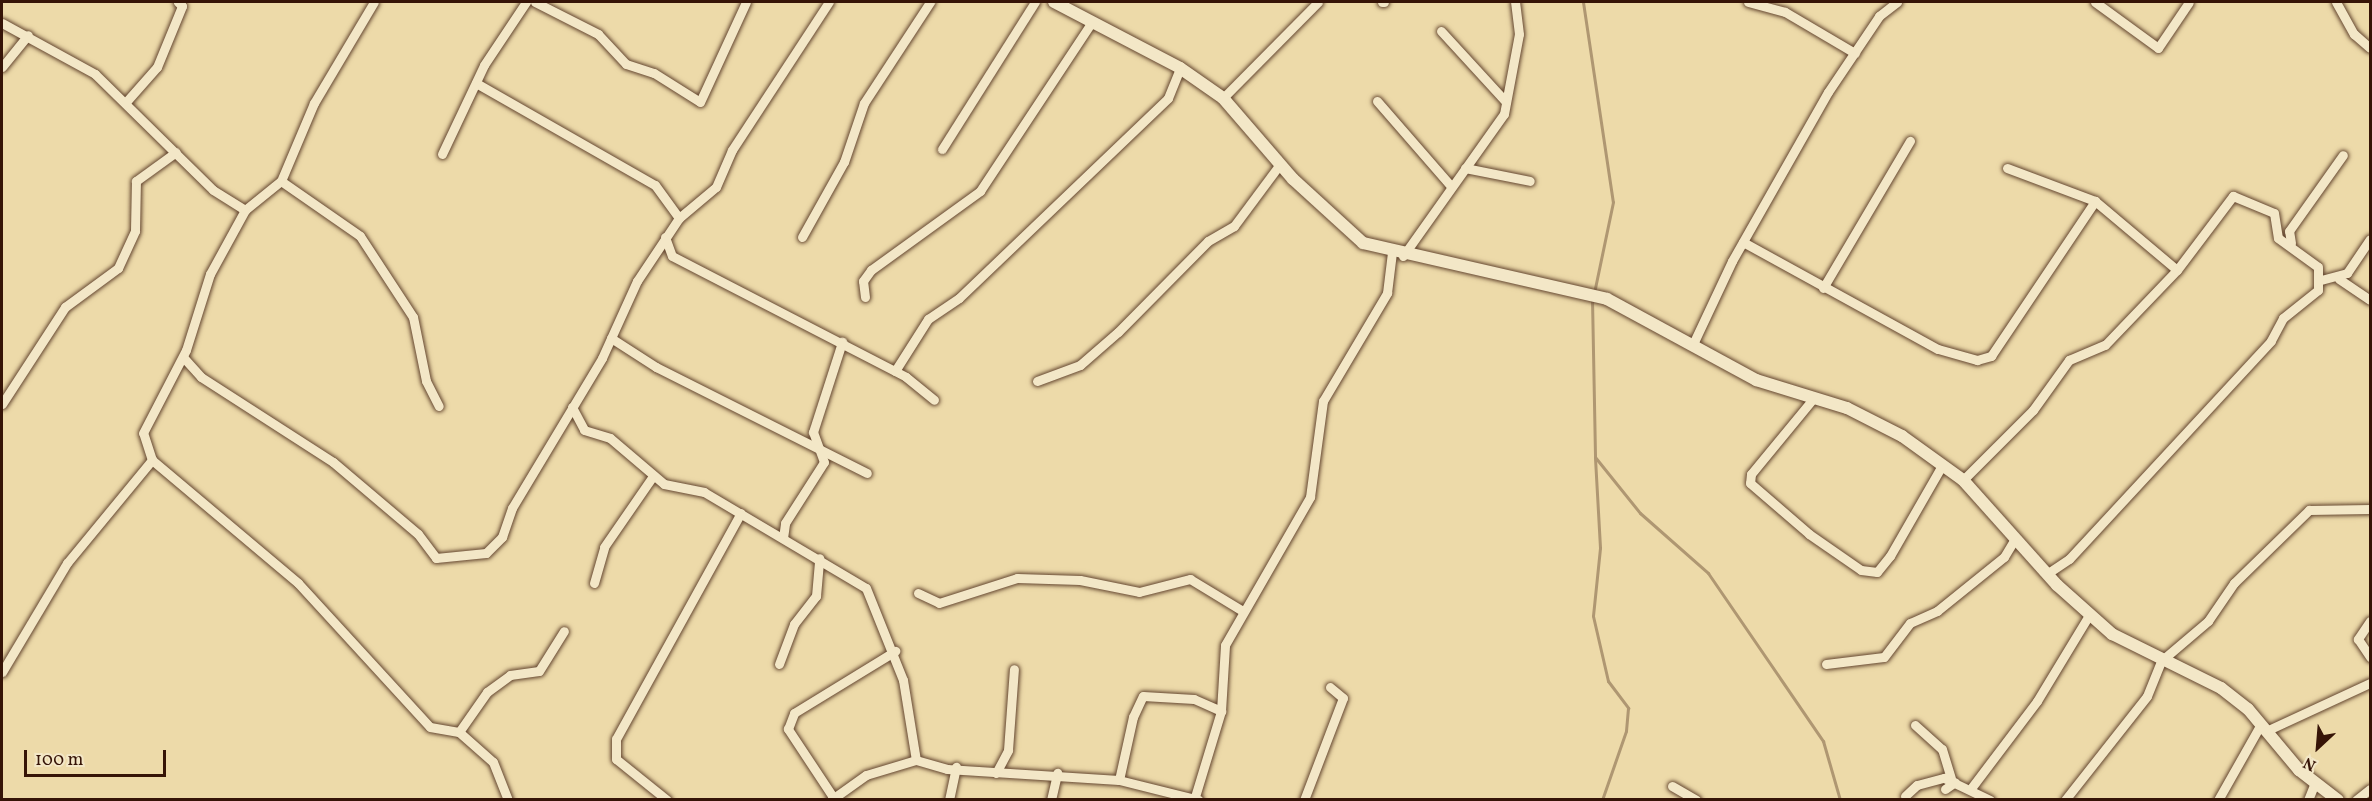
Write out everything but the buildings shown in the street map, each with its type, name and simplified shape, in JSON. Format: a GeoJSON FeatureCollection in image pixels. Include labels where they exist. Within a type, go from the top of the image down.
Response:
{"type":"FeatureCollection","features":[{"type":"Feature","properties":{"kind":"street"},"geometry":{"type":"LineString","coordinates":[[126,102],[157,67],[182,6],[178,2]]}},
{"type":"Feature","properties":{"kind":"street"},"geometry":{"type":"LineString","coordinates":[[374,2],[314,103],[281,182],[245,210],[210,274],[183,357],[143,433],[152,460],[298,583],[429,727],[459,732],[493,762],[508,800]]}},
{"type":"Feature","properties":{"kind":"street"},"geometry":{"type":"LineString","coordinates":[[442,154],[476,83],[526,2]]}},
{"type":"Feature","properties":{"kind":"street"},"geometry":{"type":"LineString","coordinates":[[535,2],[598,34],[626,63],[654,73],[700,102],[746,2]]}},
{"type":"Feature","properties":{"kind":"street"},"geometry":{"type":"LineString","coordinates":[[183,357],[218,389],[333,462],[418,534],[430,554],[447,560],[495,546],[665,237],[679,219],[716,187],[732,150],[829,2]]}},
{"type":"Feature","properties":{"kind":"street"},"geometry":{"type":"LineString","coordinates":[[802,237],[844,162],[864,103],[930,2]]}},
{"type":"Feature","properties":{"kind":"street"},"geometry":{"type":"LineString","coordinates":[[942,149],[1035,2]]}},
{"type":"Feature","properties":{"kind":"street"},"geometry":{"type":"LineString","coordinates":[[1054,2],[1180,68],[1223,98],[1280,164],[1363,243],[1397,255],[1576,288],[1607,299],[1756,380],[1865,416],[1943,464],[1963,480],[2047,574],[2089,615],[2161,661],[2221,688],[2263,728],[2314,783],[2338,800]]}},
{"type":"Feature","properties":{"kind":"street"},"geometry":{"type":"LineString","coordinates":[[1223,98],[1318,2]]}},
{"type":"Feature","properties":{"kind":"street"},"geometry":{"type":"LineString","coordinates":[[895,651],[794,713],[788,729],[832,799],[891,763],[916,760],[996,773],[1058,773],[1119,780],[1196,799],[1221,711],[1225,645],[1241,610],[1310,496],[1323,401],[1387,293],[1397,255],[1498,123],[1506,102],[1519,34],[1515,2]]}},
{"type":"Feature","properties":{"kind":"street"},"geometry":{"type":"LineString","coordinates":[[1748,2],[1785,12],[1855,53]]}},
{"type":"Feature","properties":{"kind":"street"},"geometry":{"type":"LineString","coordinates":[[1693,344],[1743,242],[1855,53],[1879,16],[1897,2]]}},
{"type":"Feature","properties":{"kind":"street"},"geometry":{"type":"LineString","coordinates":[[2095,2],[2158,48],[2189,2]]}},
{"type":"Feature","properties":{"kind":"street"},"geometry":{"type":"LineString","coordinates":[[2336,2],[2354,34],[2370,48]]}},
{"type":"Feature","properties":{"kind":"street"},"geometry":{"type":"LineString","coordinates":[[2,23],[28,35],[95,74],[225,201],[245,210]]}},
{"type":"Feature","properties":{"kind":"street"},"geometry":{"type":"LineString","coordinates":[[865,297],[863,281],[871,270],[980,191],[1091,23]]}},
{"type":"Feature","properties":{"kind":"street"},"geometry":{"type":"LineString","coordinates":[[1441,32],[1506,102]]}},
{"type":"Feature","properties":{"kind":"street"},"geometry":{"type":"LineString","coordinates":[[2,67],[28,35]]}},
{"type":"Feature","properties":{"kind":"street"},"geometry":{"type":"LineString","coordinates":[[895,371],[928,320],[959,298],[1168,98],[1180,68]]}},
{"type":"Feature","properties":{"kind":"street"},"geometry":{"type":"LineString","coordinates":[[476,83],[655,185],[679,219]]}},
{"type":"Feature","properties":{"kind":"street"},"geometry":{"type":"LineString","coordinates":[[1377,101],[1451,186]]}},
{"type":"Feature","properties":{"kind":"street"},"geometry":{"type":"LineString","coordinates":[[1823,288],[1910,141]]}},
{"type":"Feature","properties":{"kind":"street"},"geometry":{"type":"LineString","coordinates":[[2,404],[65,307],[118,267],[135,231],[135,181],[176,152]]}},
{"type":"Feature","properties":{"kind":"street"},"geometry":{"type":"LineString","coordinates":[[2290,243],[2289,231],[2343,155]]}},
{"type":"Feature","properties":{"kind":"street"},"geometry":{"type":"LineString","coordinates":[[1037,381],[1080,365],[1118,332],[1208,241],[1234,226],[1280,164]]}},
{"type":"Feature","properties":{"kind":"street"},"geometry":{"type":"LineString","coordinates":[[1465,168],[1530,181]]}},
{"type":"Feature","properties":{"kind":"street"},"geometry":{"type":"LineString","coordinates":[[2007,168],[2095,201],[2177,270]]}},
{"type":"Feature","properties":{"kind":"street"},"geometry":{"type":"LineString","coordinates":[[281,182],[360,236],[413,317],[426,381],[439,406]]}},
{"type":"Feature","properties":{"kind":"street"},"geometry":{"type":"LineString","coordinates":[[1963,480],[2033,410],[2069,360],[2105,345],[2177,270],[2236,194],[2274,213],[2276,235],[2290,243],[2319,267],[2321,280]]}},
{"type":"Feature","properties":{"kind":"street"},"geometry":{"type":"LineString","coordinates":[[1743,242],[1823,288],[1938,349],[1977,360],[1990,356],[2095,201]]}},
{"type":"Feature","properties":{"kind":"street"},"geometry":{"type":"LineString","coordinates":[[665,237],[672,256],[895,371],[934,400]]}},
{"type":"Feature","properties":{"kind":"street"},"geometry":{"type":"LineString","coordinates":[[2339,279],[2370,239]]}},
{"type":"Feature","properties":{"kind":"street"},"geometry":{"type":"LineString","coordinates":[[2047,574],[2068,559],[2321,280],[2339,279],[2370,300]]}},
{"type":"Feature","properties":{"kind":"street"},"geometry":{"type":"LineString","coordinates":[[611,338],[656,367],[818,444],[867,473]]}},
{"type":"Feature","properties":{"kind":"street"},"geometry":{"type":"LineString","coordinates":[[783,538],[785,523],[824,462],[813,432],[842,342]]}},
{"type":"Feature","properties":{"kind":"street"},"geometry":{"type":"LineString","coordinates":[[1812,400],[1751,474],[1750,483],[1809,534],[1861,570],[1877,572],[1890,556],[1943,464]]}},
{"type":"Feature","properties":{"kind":"street"},"geometry":{"type":"LineString","coordinates":[[572,407],[584,430],[610,438],[653,476],[687,492],[704,492],[819,558],[875,599],[895,651],[916,760]]}},
{"type":"Feature","properties":{"kind":"street"},"geometry":{"type":"LineString","coordinates":[[2,672],[67,563],[152,460]]}},
{"type":"Feature","properties":{"kind":"street"},"geometry":{"type":"LineString","coordinates":[[594,582],[604,547],[653,476]]}},
{"type":"Feature","properties":{"kind":"street"},"geometry":{"type":"LineString","coordinates":[[2065,800],[2147,696],[2161,661],[2208,621],[2234,583],[2309,510],[2370,507]]}},
{"type":"Feature","properties":{"kind":"street"},"geometry":{"type":"LineString","coordinates":[[667,800],[616,759],[616,739],[741,513]]}},
{"type":"Feature","properties":{"kind":"street"},"geometry":{"type":"LineString","coordinates":[[1826,664],[1884,657],[1910,623],[1937,610],[2004,557],[2015,539]]}},
{"type":"Feature","properties":{"kind":"street"},"geometry":{"type":"LineString","coordinates":[[779,664],[794,624],[816,596],[819,558]]}},
{"type":"Feature","properties":{"kind":"street"},"geometry":{"type":"LineString","coordinates":[[918,592],[939,603],[1017,578],[1080,580],[1139,592],[1190,579],[1241,610]]}},
{"type":"Feature","properties":{"kind":"street"},"geometry":{"type":"LineString","coordinates":[[1972,787],[2037,701],[2089,615]]}},
{"type":"Feature","properties":{"kind":"street"},"geometry":{"type":"LineString","coordinates":[[2370,621],[2358,639],[2370,657]]}},
{"type":"Feature","properties":{"kind":"street"},"geometry":{"type":"LineString","coordinates":[[459,732],[487,692],[510,675],[539,671],[564,631]]}},
{"type":"Feature","properties":{"kind":"street"},"geometry":{"type":"LineString","coordinates":[[996,773],[1008,750],[1014,669]]}},
{"type":"Feature","properties":{"kind":"street"},"geometry":{"type":"LineString","coordinates":[[2218,800],[2263,728],[2370,683]]}},
{"type":"Feature","properties":{"kind":"street"},"geometry":{"type":"LineString","coordinates":[[1304,800],[1343,698],[1330,687]]}},
{"type":"Feature","properties":{"kind":"street"},"geometry":{"type":"LineString","coordinates":[[1119,780],[1142,697],[1194,699],[1221,711]]}},
{"type":"Feature","properties":{"kind":"street"},"geometry":{"type":"LineString","coordinates":[[1915,725],[1941,748],[1953,781]]}},
{"type":"Feature","properties":{"kind":"street"},"geometry":{"type":"LineString","coordinates":[[949,800],[956,767]]}},
{"type":"Feature","properties":{"kind":"street"},"geometry":{"type":"LineString","coordinates":[[1051,800],[1058,773]]}},
{"type":"Feature","properties":{"kind":"street"},"geometry":{"type":"LineString","coordinates":[[1945,789],[1953,781]]}},
{"type":"Feature","properties":{"kind":"street"},"geometry":{"type":"LineString","coordinates":[[1905,796],[1917,785],[1953,781],[1972,787],[1990,800]]}},
{"type":"Feature","properties":{"kind":"street"},"geometry":{"type":"LineString","coordinates":[[2308,800],[2314,783]]}},
{"type":"Feature","properties":{"kind":"street"},"geometry":{"type":"LineString","coordinates":[[1672,786],[1696,800]]}},
{"type":"Feature","properties":{"kind":"street"},"geometry":{"type":"LineString","coordinates":[[2356,800],[2370,789]]}},
{"type":"Feature","properties":{"kind":"waterway"},"geometry":{"type":"LineString","coordinates":[[1583,2],[1613,202],[1594,293]]}},
{"type":"Feature","properties":{"kind":"waterway"},"geometry":{"type":"LineString","coordinates":[[1592,299],[1595,457],[1640,513],[1708,573],[1823,741],[1840,800]]}},
{"type":"Feature","properties":{"kind":"waterway"},"geometry":{"type":"LineString","coordinates":[[1595,458],[1600,548],[1593,616],[1608,681],[1628,708],[1626,731],[1602,800]]}}]}
